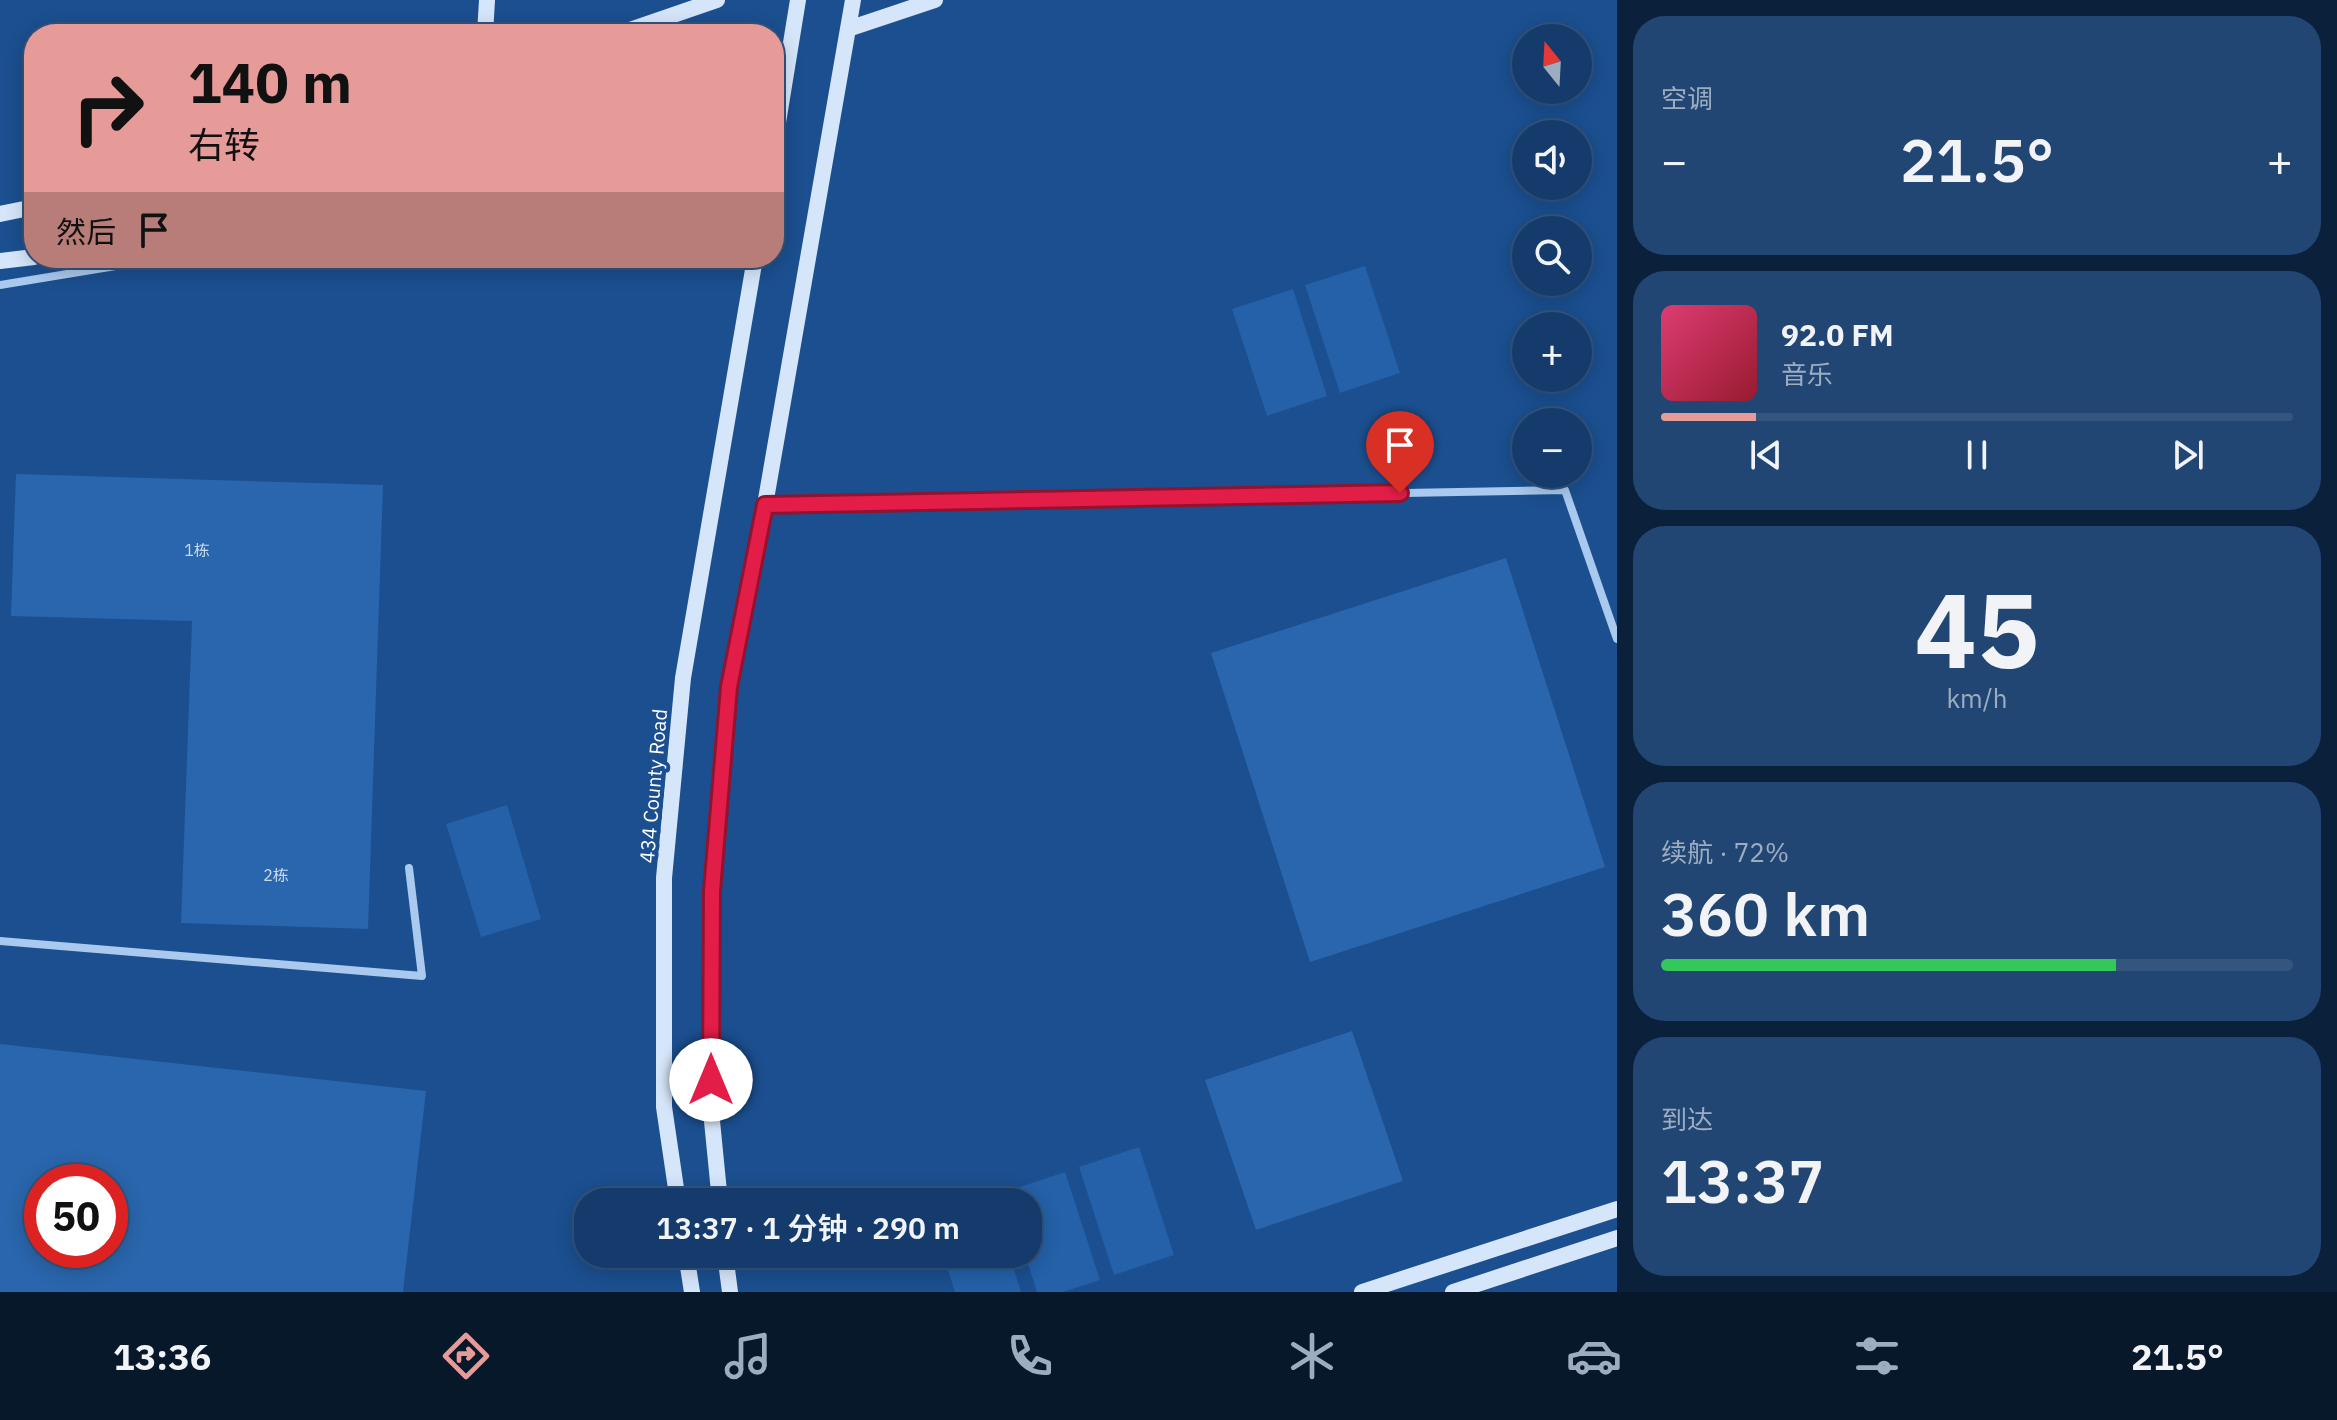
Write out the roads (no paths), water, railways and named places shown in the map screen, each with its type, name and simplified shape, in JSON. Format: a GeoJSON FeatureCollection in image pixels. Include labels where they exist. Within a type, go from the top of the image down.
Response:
{"type":"FeatureCollection","features":[{"type":"Feature","properties":{"kind":"main road"},"geometry":{"type":"LineString","coordinates":[[486,24],[487,0]]}},
{"type":"Feature","properties":{"kind":"main road"},"geometry":{"type":"LineString","coordinates":[[647,24],[717,0]]}},
{"type":"Feature","properties":{"kind":"main road"},"geometry":{"type":"LineString","coordinates":[[784,89],[798,0]]}},
{"type":"Feature","properties":{"kind":"main road"},"geometry":{"type":"LineString","coordinates":[[719,1188],[711,1111],[712,891],[729,687],[782,412],[853,0]]}},
{"type":"Feature","properties":{"kind":"main road"},"geometry":{"type":"LineString","coordinates":[[848,29],[935,0]]}},
{"type":"Feature","properties":{"kind":"main road"},"geometry":{"type":"LineString","coordinates":[[784,45],[792,42]]}},
{"type":"Feature","properties":{"kind":"main road"},"geometry":{"type":"LineString","coordinates":[[0,261],[24,258]]}},
{"type":"Feature","properties":{"kind":"main road","name":"434 County Road"},"geometry":{"type":"LineString","coordinates":[[676,1188],[664,1107],[664,878],[683,678],[753,268]]}},
{"type":"Feature","properties":{"kind":"main road"},"geometry":{"type":"LineString","coordinates":[[1362,1292],[1617,1209]]}},
{"type":"Feature","properties":{"kind":"main road"},"geometry":{"type":"LineString","coordinates":[[1453,1292],[1617,1238]]}},
{"type":"Feature","properties":{"kind":"main road"},"geometry":{"type":"LineString","coordinates":[[688,1268],[692,1292]]}},
{"type":"Feature","properties":{"kind":"main road"},"geometry":{"type":"LineString","coordinates":[[727,1268],[730,1292]]}},
{"type":"Feature","properties":{"kind":"street"},"geometry":{"type":"LineString","coordinates":[[0,285],[103,268]]}},
{"type":"Feature","properties":{"kind":"street"},"geometry":{"type":"LineString","coordinates":[[765,505],[1565,490],[1617,639]]}},
{"type":"Feature","properties":{"kind":"street"},"geometry":{"type":"LineString","coordinates":[[0,941],[422,976],[409,868]]}}]}
